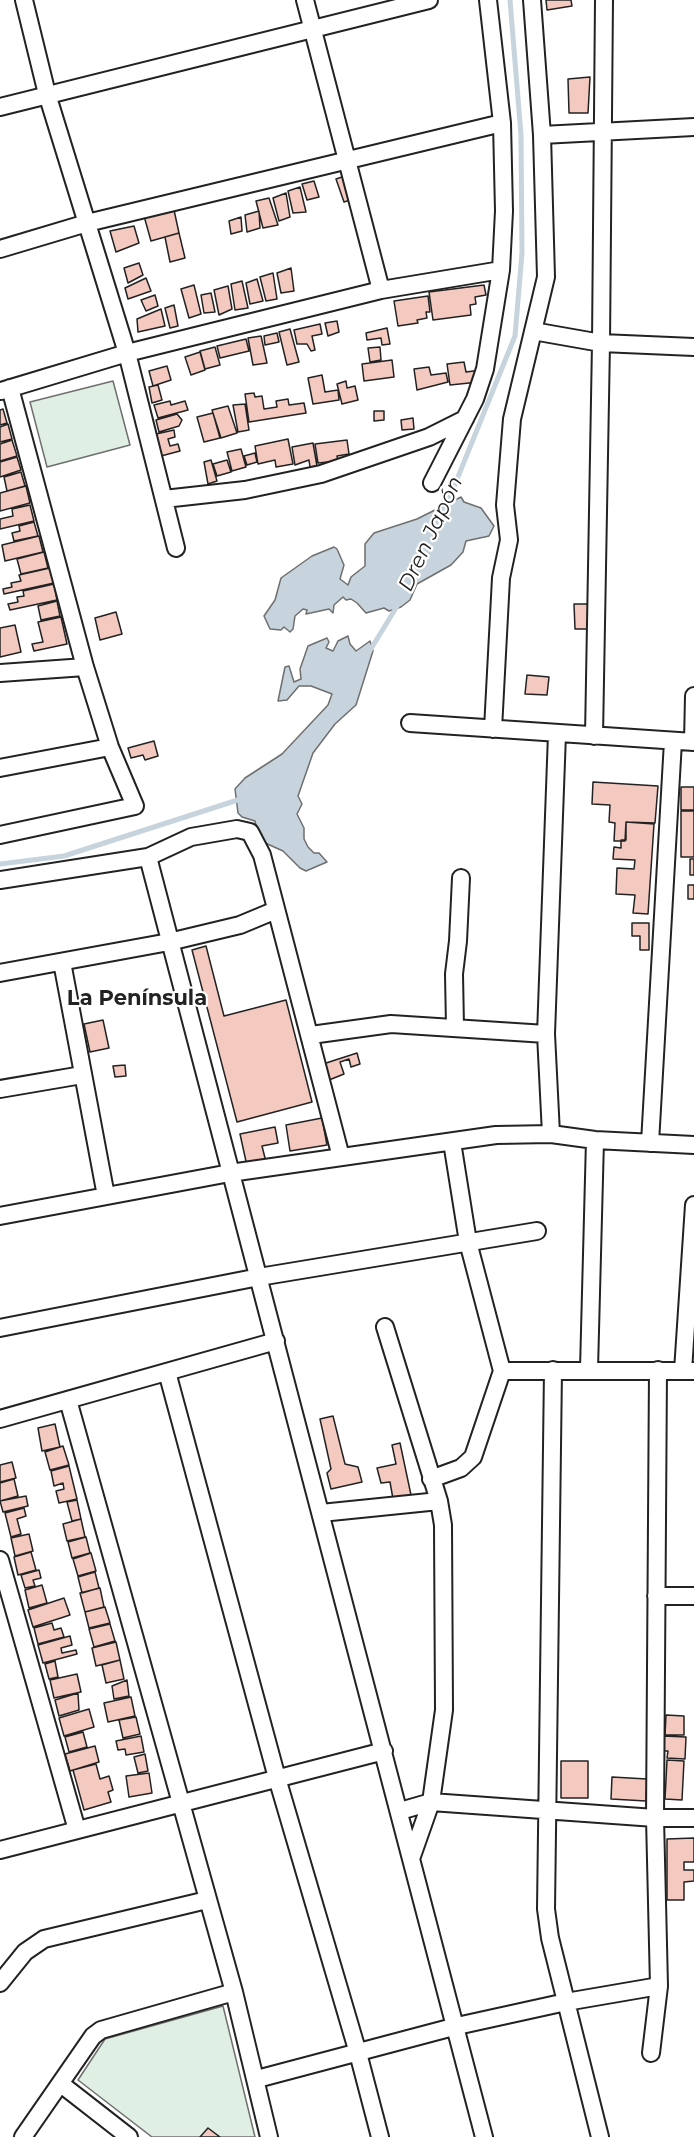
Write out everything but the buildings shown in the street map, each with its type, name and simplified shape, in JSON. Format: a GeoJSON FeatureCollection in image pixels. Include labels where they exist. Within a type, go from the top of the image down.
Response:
{"type":"FeatureCollection","features":[{"type":"Feature","properties":{"kind":"street"},"geometry":{"type":"LineString","coordinates":[[24,0],[47,94],[127,353],[176,548]]}},
{"type":"Feature","properties":{"kind":"street"},"geometry":{"type":"LineString","coordinates":[[305,0],[381,290]]}},
{"type":"Feature","properties":{"kind":"street"},"geometry":{"type":"LineString","coordinates":[[0,107],[429,0]]}},
{"type":"Feature","properties":{"kind":"street"},"geometry":{"type":"LineString","coordinates":[[432,483],[465,418],[485,369],[501,270],[504,211],[502,123],[488,0]]}},
{"type":"Feature","properties":{"kind":"street"},"geometry":{"type":"LineString","coordinates":[[493,729],[501,579],[509,540],[505,506],[512,419],[546,277],[542,135],[532,0]]}},
{"type":"Feature","properties":{"kind":"street"},"geometry":{"type":"LineString","coordinates":[[594,736],[604,0]]}},
{"type":"Feature","properties":{"kind":"street"},"geometry":{"type":"LineString","coordinates":[[0,249],[87,223],[502,123]]}},
{"type":"Feature","properties":{"kind":"street"},"geometry":{"type":"LineString","coordinates":[[542,135],[694,128]]}},
{"type":"Feature","properties":{"kind":"street"},"geometry":{"type":"LineString","coordinates":[[0,835],[135,806],[110,747],[85,667],[5,389],[127,353],[381,290],[501,270]]}},
{"type":"Feature","properties":{"kind":"street"},"geometry":{"type":"LineString","coordinates":[[532,331],[601,343],[694,347]]}},
{"type":"Feature","properties":{"kind":"street"},"geometry":{"type":"LineString","coordinates":[[164,499],[246,490],[321,474],[429,437],[465,418]]}},
{"type":"Feature","properties":{"kind":"street"},"geometry":{"type":"LineString","coordinates":[[0,673],[85,667]]}},
{"type":"Feature","properties":{"kind":"street"},"geometry":{"type":"LineString","coordinates":[[410,723],[694,742],[694,696]]}},
{"type":"Feature","properties":{"kind":"street"},"geometry":{"type":"LineString","coordinates":[[551,1134],[546,1034],[557,734]]}},
{"type":"Feature","properties":{"kind":"street"},"geometry":{"type":"LineString","coordinates":[[650,1143],[673,741]]}},
{"type":"Feature","properties":{"kind":"street"},"geometry":{"type":"LineString","coordinates":[[0,768],[110,747]]}},
{"type":"Feature","properties":{"kind":"street"},"geometry":{"type":"LineString","coordinates":[[0,880],[148,857],[191,837],[237,829],[250,832],[262,855],[341,1157]]}},
{"type":"Feature","properties":{"kind":"street"},"geometry":{"type":"LineString","coordinates":[[148,857],[457,2026],[484,2137]]}},
{"type":"Feature","properties":{"kind":"street"},"geometry":{"type":"LineString","coordinates":[[455,1027],[454,974],[461,878]]}},
{"type":"Feature","properties":{"kind":"street"},"geometry":{"type":"LineString","coordinates":[[0,973],[169,942],[240,925],[276,910]]}},
{"type":"Feature","properties":{"kind":"street"},"geometry":{"type":"LineString","coordinates":[[62,962],[106,1196]]}},
{"type":"Feature","properties":{"kind":"street"},"geometry":{"type":"LineString","coordinates":[[310,1035],[391,1024],[546,1034]]}},
{"type":"Feature","properties":{"kind":"street"},"geometry":{"type":"LineString","coordinates":[[0,1089],[82,1076]]}},
{"type":"Feature","properties":{"kind":"street"},"geometry":{"type":"LineString","coordinates":[[0,1216],[230,1173],[496,1136],[551,1134],[595,1140],[694,1145]]}},
{"type":"Feature","properties":{"kind":"street"},"geometry":{"type":"LineString","coordinates":[[588,1369],[595,1140]]}},
{"type":"Feature","properties":{"kind":"street"},"geometry":{"type":"LineString","coordinates":[[431,1479],[461,1468],[473,1457],[502,1371],[468,1242],[452,1142]]}},
{"type":"Feature","properties":{"kind":"street"},"geometry":{"type":"LineString","coordinates":[[502,1371],[588,1369],[688,1371],[694,1205]]}},
{"type":"Feature","properties":{"kind":"street"},"geometry":{"type":"LineString","coordinates":[[0,1329],[259,1277],[537,1231]]}},
{"type":"Feature","properties":{"kind":"street"},"geometry":{"type":"LineString","coordinates":[[385,1327],[439,1501],[443,1525],[444,1710],[431,1802],[412,1856]]}},
{"type":"Feature","properties":{"kind":"street"},"geometry":{"type":"LineString","coordinates":[[0,1419],[276,1341]]}},
{"type":"Feature","properties":{"kind":"street"},"geometry":{"type":"LineString","coordinates":[[553,1370],[546,1909],[566,2002],[600,2137]]}},
{"type":"Feature","properties":{"kind":"street"},"geometry":{"type":"LineString","coordinates":[[651,2054],[658,1986],[655,1818],[658,1370]]}},
{"type":"Feature","properties":{"kind":"street"},"geometry":{"type":"LineString","coordinates":[[166,1372],[277,1778],[358,2053],[380,2137]]}},
{"type":"Feature","properties":{"kind":"street"},"geometry":{"type":"LineString","coordinates":[[68,1400],[234,1992],[257,2079],[269,2137]]}},
{"type":"Feature","properties":{"kind":"street"},"geometry":{"type":"LineString","coordinates":[[321,1513],[439,1501]]}},
{"type":"Feature","properties":{"kind":"street"},"geometry":{"type":"LineString","coordinates":[[0,1560],[77,1830]]}},
{"type":"Feature","properties":{"kind":"street"},"geometry":{"type":"LineString","coordinates":[[656,1596],[694,1596]]}},
{"type":"Feature","properties":{"kind":"street"},"geometry":{"type":"LineString","coordinates":[[0,1850],[384,1751]]}},
{"type":"Feature","properties":{"kind":"street"},"geometry":{"type":"LineString","coordinates":[[400,1811],[431,1802],[655,1818],[694,1818]]}},
{"type":"Feature","properties":{"kind":"street"},"geometry":{"type":"LineString","coordinates":[[0,1983],[25,1952],[44,1939],[207,1900]]}},
{"type":"Feature","properties":{"kind":"street"},"geometry":{"type":"LineString","coordinates":[[257,2079],[457,2026],[566,2002],[658,1986]]}},
{"type":"Feature","properties":{"kind":"street"},"geometry":{"type":"LineString","coordinates":[[23,2137],[62,2084],[93,2036],[101,2030],[234,1992]]}},
{"type":"Feature","properties":{"kind":"street"},"geometry":{"type":"LineString","coordinates":[[62,2084],[129,2137]]}},
{"type":"Feature","properties":{"kind":"green space"},"geometry":{"type":"Polygon","coordinates":[[[113,381],[130,445],[47,467],[30,402],[113,381]]]}},
{"type":"Feature","properties":{"kind":"green space"},"geometry":{"type":"Polygon","coordinates":[[[223,2006],[255,2137],[152,2137],[78,2080],[105,2039],[223,2006]]]}},
{"type":"Feature","properties":{"kind":"water"},"geometry":{"type":"Polygon","coordinates":[[[461,497],[464,502],[481,508],[494,526],[489,536],[466,541],[463,552],[451,565],[417,584],[410,600],[401,607],[389,611],[384,608],[366,613],[357,603],[343,597],[334,605],[333,613],[329,609],[306,614],[307,610],[303,609],[295,616],[293,629],[290,632],[284,627],[281,630],[270,629],[264,616],[275,600],[281,578],[312,556],[334,547],[337,549],[344,565],[340,579],[348,585],[351,577],[365,566],[365,544],[374,533],[417,519],[461,497]]]}},
{"type":"Feature","properties":{"kind":"water"},"geometry":{"type":"Polygon","coordinates":[[[348,636],[350,644],[356,651],[370,641],[373,651],[356,705],[335,724],[313,753],[298,796],[302,804],[297,814],[304,828],[304,839],[314,853],[319,853],[327,862],[306,871],[283,851],[263,842],[258,835],[255,821],[242,817],[238,813],[235,789],[245,778],[282,754],[328,705],[332,694],[311,686],[299,686],[287,700],[278,701],[285,667],[289,666],[294,682],[301,679],[300,669],[308,646],[327,638],[329,642],[326,648],[333,651],[338,641],[348,636]]]}},
{"type":"Feature","properties":{"kind":"waterway","name":"Dren Japón"},"geometry":{"type":"LineString","coordinates":[[445,509],[515,336],[522,253],[521,135],[510,0]]}},
{"type":"Feature","properties":{"kind":"waterway","name":"Dren Japón"},"geometry":{"type":"LineString","coordinates":[[369,652],[399,603]]}},
{"type":"Feature","properties":{"kind":"waterway","name":"Dren Japón"},"geometry":{"type":"LineString","coordinates":[[0,864],[64,856],[244,798]]}},
{"type":"Feature","properties":{"kind":"district","name":"La Península"},"geometry":{"type":"Point","coordinates":[137,999]}}]}
